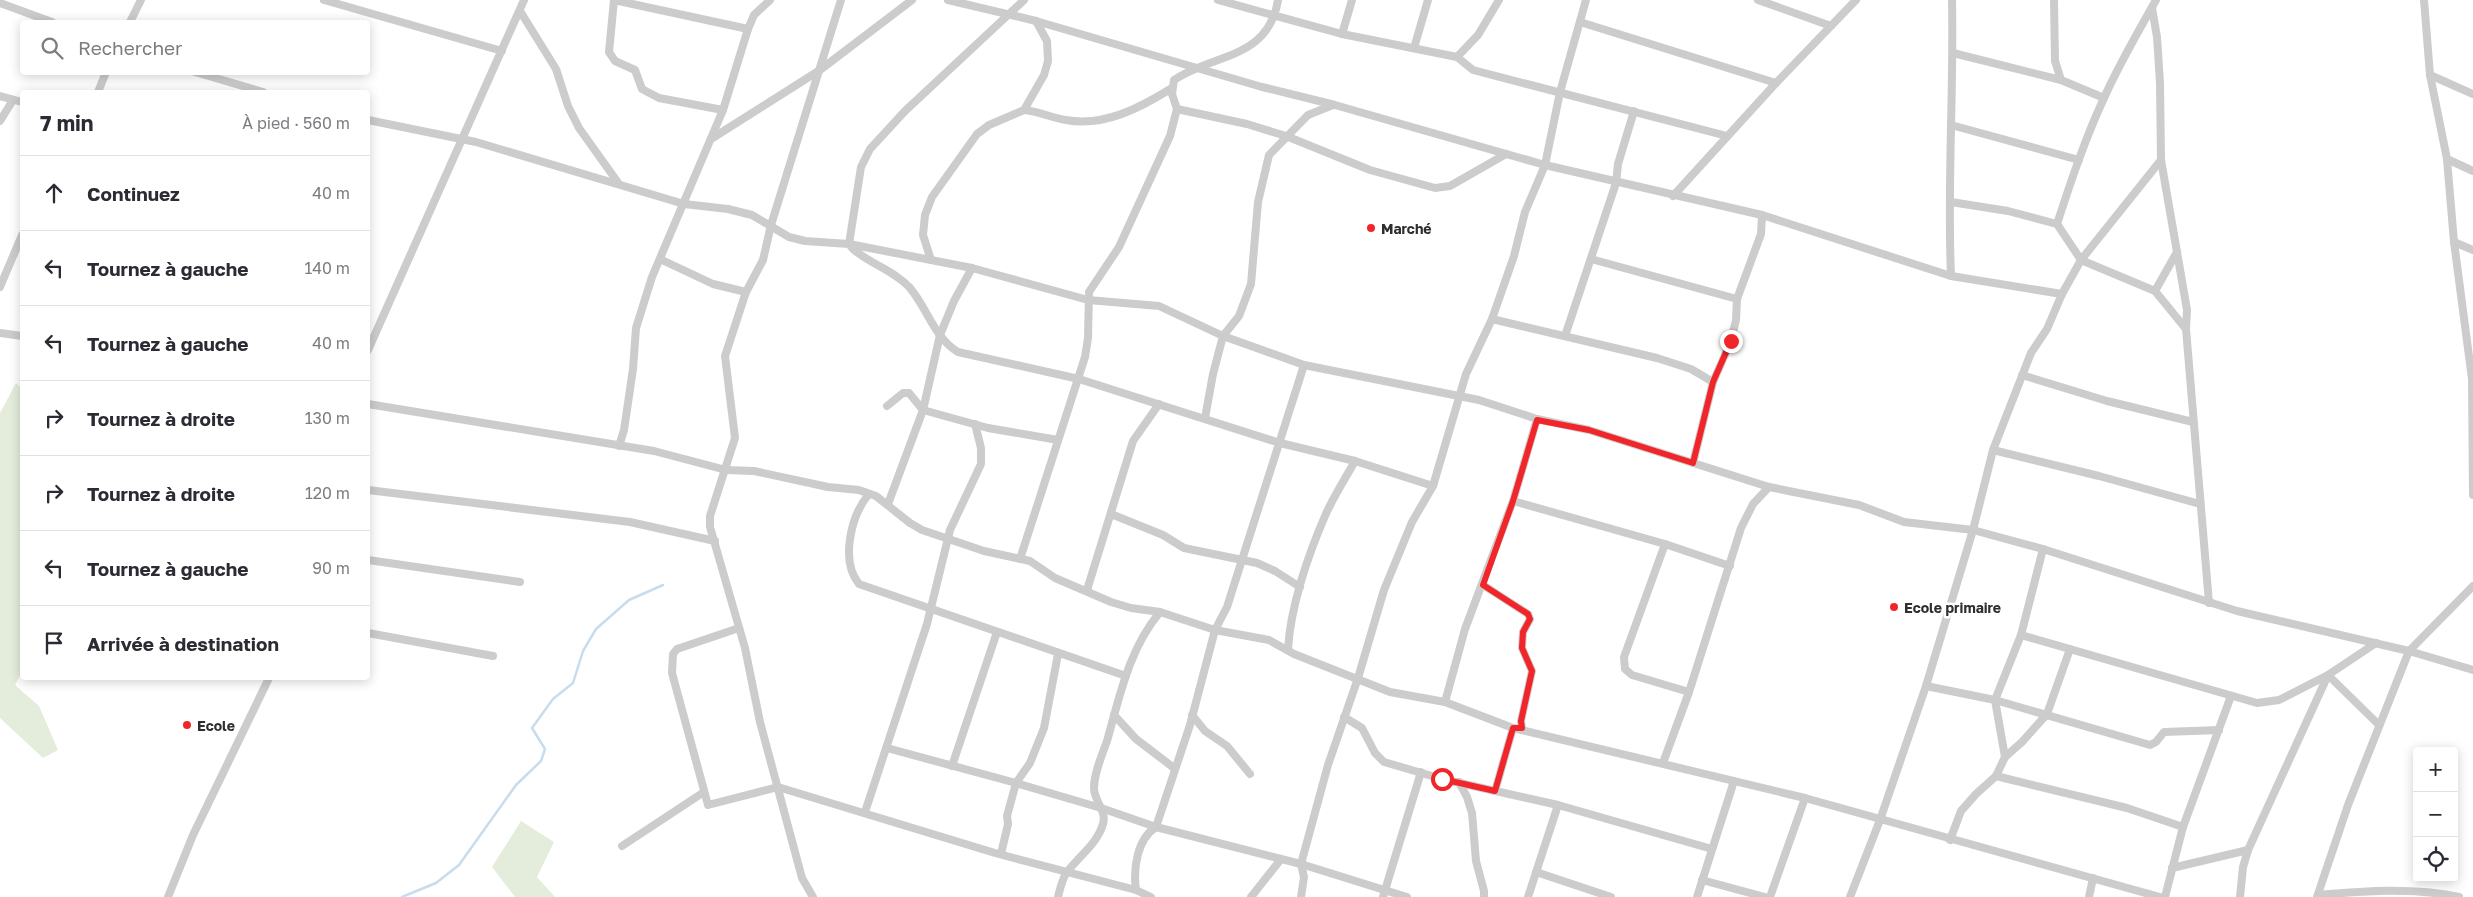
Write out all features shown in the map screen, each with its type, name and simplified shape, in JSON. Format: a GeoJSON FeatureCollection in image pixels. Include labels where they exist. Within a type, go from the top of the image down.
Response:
{"type":"FeatureCollection","features":[{"type":"Feature","properties":{"kind":"street"},"geometry":{"type":"LineString","coordinates":[[131,20],[141,0]]}},
{"type":"Feature","properties":{"kind":"street"},"geometry":{"type":"LineString","coordinates":[[324,0],[502,51]]}},
{"type":"Feature","properties":{"kind":"street"},"geometry":{"type":"LineString","coordinates":[[370,346],[524,0]]}},
{"type":"Feature","properties":{"kind":"street"},"geometry":{"type":"LineString","coordinates":[[723,110],[659,98],[642,89],[635,70],[615,61],[609,52],[614,0],[748,29]]}},
{"type":"Feature","properties":{"kind":"street"},"geometry":{"type":"LineString","coordinates":[[619,446],[624,430],[633,368],[636,328],[652,277],[662,260],[723,110],[748,29],[754,15],[770,0]]}},
{"type":"Feature","properties":{"kind":"street"},"geometry":{"type":"LineString","coordinates":[[814,897],[802,878],[760,722],[739,628],[710,516],[735,438],[725,356],[746,292],[763,260],[770,225],[841,0]]}},
{"type":"Feature","properties":{"kind":"street"},"geometry":{"type":"LineString","coordinates":[[711,140],[820,70],[912,0]]}},
{"type":"Feature","properties":{"kind":"street"},"geometry":{"type":"LineString","coordinates":[[948,0],[1036,21],[1262,87],[1335,105],[1545,165],[1762,216],[1951,276],[2062,294]]}},
{"type":"Feature","properties":{"kind":"street"},"geometry":{"type":"LineString","coordinates":[[849,244],[860,167],[870,150],[905,111],[1024,0]]}},
{"type":"Feature","properties":{"kind":"street"},"geometry":{"type":"LineString","coordinates":[[1218,0],[1342,34],[1457,57],[1473,70],[1728,136]]}},
{"type":"Feature","properties":{"kind":"street"},"geometry":{"type":"LineString","coordinates":[[1020,559],[1079,379],[1088,338],[1089,292],[1111,261],[1132,222],[1170,136],[1177,109],[1172,88],[1174,80],[1196,68],[1245,50],[1264,32],[1275,17],[1278,0]]}},
{"type":"Feature","properties":{"kind":"street"},"geometry":{"type":"LineString","coordinates":[[1342,34],[1352,0]]}},
{"type":"Feature","properties":{"kind":"street"},"geometry":{"type":"LineString","coordinates":[[1414,48],[1428,0]]}},
{"type":"Feature","properties":{"kind":"street"},"geometry":{"type":"LineString","coordinates":[[1457,57],[1478,35],[1499,0]]}},
{"type":"Feature","properties":{"kind":"street"},"geometry":{"type":"LineString","coordinates":[[1301,897],[1304,877],[1301,864],[1328,765],[1358,678],[1384,590],[1412,522],[1434,486],[1458,397],[1466,374],[1492,319],[1514,256],[1525,212],[1545,165],[1560,92],[1586,0]]}},
{"type":"Feature","properties":{"kind":"street"},"geometry":{"type":"LineString","coordinates":[[1758,0],[1831,26]]}},
{"type":"Feature","properties":{"kind":"street"},"geometry":{"type":"LineString","coordinates":[[1673,196],[1776,83],[1856,0]]}},
{"type":"Feature","properties":{"kind":"street"},"geometry":{"type":"LineString","coordinates":[[1951,276],[1952,0]]}},
{"type":"Feature","properties":{"kind":"street"},"geometry":{"type":"LineString","coordinates":[[2053,0],[2055,61],[2060,80]]}},
{"type":"Feature","properties":{"kind":"street"},"geometry":{"type":"LineString","coordinates":[[2057,224],[2079,160],[2104,98],[2142,21],[2156,0]]}},
{"type":"Feature","properties":{"kind":"street"},"geometry":{"type":"LineString","coordinates":[[2424,0],[2430,75],[2447,159],[2454,242],[2472,378],[2473,496]]}},
{"type":"Feature","properties":{"kind":"street"},"geometry":{"type":"LineString","coordinates":[[0,3],[47,20]]}},
{"type":"Feature","properties":{"kind":"street"},"geometry":{"type":"LineString","coordinates":[[2152,8],[2157,37],[2160,83],[2160,160],[2178,252],[2186,310],[2193,422],[2209,603]]}},
{"type":"Feature","properties":{"kind":"street"},"geometry":{"type":"LineString","coordinates":[[520,11],[556,69],[568,106],[579,128],[619,184]]}},
{"type":"Feature","properties":{"kind":"street"},"geometry":{"type":"LineString","coordinates":[[931,260],[923,235],[925,215],[932,197],[977,134],[989,126],[1024,110],[1035,93],[1048,62],[1047,41],[1036,21]]}},
{"type":"Feature","properties":{"kind":"street"},"geometry":{"type":"LineString","coordinates":[[1580,22],[1776,83]]}},
{"type":"Feature","properties":{"kind":"street"},"geometry":{"type":"LineString","coordinates":[[1953,53],[2060,80],[2104,98]]}},
{"type":"Feature","properties":{"kind":"street"},"geometry":{"type":"LineString","coordinates":[[99,90],[105,75]]}},
{"type":"Feature","properties":{"kind":"street"},"geometry":{"type":"LineString","coordinates":[[205,75],[256,90]]}},
{"type":"Feature","properties":{"kind":"street"},"geometry":{"type":"LineString","coordinates":[[2430,75],[2473,94]]}},
{"type":"Feature","properties":{"kind":"street"},"geometry":{"type":"LineString","coordinates":[[1024,110],[1068,121],[1102,121],[1154,100],[1172,88]]}},
{"type":"Feature","properties":{"kind":"street"},"geometry":{"type":"LineString","coordinates":[[0,96],[20,102]]}},
{"type":"Feature","properties":{"kind":"street"},"geometry":{"type":"LineString","coordinates":[[0,121],[12,100]]}},
{"type":"Feature","properties":{"kind":"street"},"geometry":{"type":"LineString","coordinates":[[1205,418],[1212,374],[1223,336],[1231,328],[1247,298],[1251,284],[1257,209],[1263,174],[1269,155],[1308,115],[1335,105]]}},
{"type":"Feature","properties":{"kind":"street"},"geometry":{"type":"LineString","coordinates":[[1177,109],[1248,124],[1286,136],[1370,170],[1435,188],[1450,186],[1506,154]]}},
{"type":"Feature","properties":{"kind":"street"},"geometry":{"type":"LineString","coordinates":[[1565,336],[1616,182],[1618,164],[1634,111]]}},
{"type":"Feature","properties":{"kind":"street"},"geometry":{"type":"LineString","coordinates":[[370,120],[462,141],[476,142],[684,204],[728,209],[752,215],[789,236],[805,241],[849,244],[972,268],[1088,300],[1159,306],[1223,336],[1304,365],[1479,400],[1537,420],[1589,430],[1770,487],[1859,505],[1904,522],[1972,530],[2043,549],[2237,611],[2409,651],[2473,670]]}},
{"type":"Feature","properties":{"kind":"street"},"geometry":{"type":"LineString","coordinates":[[1951,125],[2079,160]]}},
{"type":"Feature","properties":{"kind":"street"},"geometry":{"type":"LineString","coordinates":[[2447,159],[2473,171]]}},
{"type":"Feature","properties":{"kind":"street"},"geometry":{"type":"LineString","coordinates":[[1850,897],[1880,820],[1926,686],[1972,530],[1993,450],[2022,374],[2047,329],[2062,294],[2081,260],[2160,160]]}},
{"type":"Feature","properties":{"kind":"street"},"geometry":{"type":"LineString","coordinates":[[1951,202],[2008,211],[2057,224],[2081,260],[2155,291],[2186,329]]}},
{"type":"Feature","properties":{"kind":"street"},"geometry":{"type":"LineString","coordinates":[[1693,463],[1713,382],[1731,341],[1736,320],[1737,300],[1761,234],[1762,216]]}},
{"type":"Feature","properties":{"kind":"street"},"geometry":{"type":"LineString","coordinates":[[0,287],[20,240]]}},
{"type":"Feature","properties":{"kind":"street"},"geometry":{"type":"LineString","coordinates":[[2454,242],[2473,250]]}},
{"type":"Feature","properties":{"kind":"street"},"geometry":{"type":"LineString","coordinates":[[849,244],[858,254],[892,273],[909,287],[928,312],[940,335],[950,347],[967,355],[1079,379],[1280,443],[1355,462],[1434,486]]}},
{"type":"Feature","properties":{"kind":"street"},"geometry":{"type":"LineString","coordinates":[[2155,291],[2178,252]]}},
{"type":"Feature","properties":{"kind":"street"},"geometry":{"type":"LineString","coordinates":[[1591,259],[1737,300]]}},
{"type":"Feature","properties":{"kind":"street"},"geometry":{"type":"LineString","coordinates":[[662,260],[713,284],[746,292]]}},
{"type":"Feature","properties":{"kind":"street"},"geometry":{"type":"LineString","coordinates":[[888,504],[923,410],[940,335],[954,301],[972,268]]}},
{"type":"Feature","properties":{"kind":"street"},"geometry":{"type":"LineString","coordinates":[[1492,319],[1657,358],[1691,369],[1713,382]]}},
{"type":"Feature","properties":{"kind":"street"},"geometry":{"type":"LineString","coordinates":[[0,333],[20,336]]}},
{"type":"Feature","properties":{"kind":"street"},"geometry":{"type":"LineString","coordinates":[[1136,890],[1134,878],[1141,847],[1145,837],[1156,827],[1192,715],[1214,630],[1227,607],[1304,365]]}},
{"type":"Feature","properties":{"kind":"street"},"geometry":{"type":"LineString","coordinates":[[2022,374],[2107,401],[2193,422]]}},
{"type":"Feature","properties":{"kind":"street"},"geometry":{"type":"LineString","coordinates":[[886,406],[903,393],[909,393],[923,410],[975,424],[1058,440]]}},
{"type":"Feature","properties":{"kind":"street"},"geometry":{"type":"LineString","coordinates":[[370,404],[654,451],[726,470],[754,471],[869,494],[888,504],[910,523],[947,539],[1030,562],[1055,578],[1111,602],[1131,608],[1160,612],[1214,630],[1269,640],[1288,650],[1390,692],[1445,702],[1513,728],[1522,728],[1805,798],[1950,840],[2160,897]]}},
{"type":"Feature","properties":{"kind":"street"},"geometry":{"type":"LineString","coordinates":[[1086,590],[1133,441],[1159,404]]}},
{"type":"Feature","properties":{"kind":"street"},"geometry":{"type":"LineString","coordinates":[[1445,702],[1465,629],[1513,501],[1537,420]]}},
{"type":"Feature","properties":{"kind":"street"},"geometry":{"type":"LineString","coordinates":[[865,812],[931,610],[947,539],[958,509],[981,464],[981,448],[975,424]]}},
{"type":"Feature","properties":{"kind":"street"},"geometry":{"type":"LineString","coordinates":[[1993,450],[2099,476],[2200,504]]}},
{"type":"Feature","properties":{"kind":"street"},"geometry":{"type":"LineString","coordinates":[[1288,650],[1289,634],[1300,587],[1325,515],[1355,462]]}},
{"type":"Feature","properties":{"kind":"street"},"geometry":{"type":"LineString","coordinates":[[1663,763],[1689,692],[1741,528],[1753,504],[1770,487]]}},
{"type":"Feature","properties":{"kind":"street"},"geometry":{"type":"LineString","coordinates":[[370,490],[630,522],[715,541]]}},
{"type":"Feature","properties":{"kind":"street"},"geometry":{"type":"LineString","coordinates":[[869,494],[853,528],[850,560],[855,579],[859,584],[1126,676]]}},
{"type":"Feature","properties":{"kind":"street"},"geometry":{"type":"LineString","coordinates":[[1513,501],[1665,544],[1730,566]]}},
{"type":"Feature","properties":{"kind":"street"},"geometry":{"type":"LineString","coordinates":[[1111,514],[1163,535],[1184,548],[1243,559],[1275,571],[1300,587]]}},
{"type":"Feature","properties":{"kind":"street"},"geometry":{"type":"LineString","coordinates":[[1665,544],[1624,657],[1625,669],[1632,675],[1689,692]]}},
{"type":"Feature","properties":{"kind":"street"},"geometry":{"type":"LineString","coordinates":[[2005,757],[1994,700],[2021,635],[2043,549]]}},
{"type":"Feature","properties":{"kind":"street"},"geometry":{"type":"LineString","coordinates":[[370,560],[520,582]]}},
{"type":"Feature","properties":{"kind":"street"},"geometry":{"type":"LineString","coordinates":[[1483,585],[1528,614],[1530,619],[1523,632],[1522,648],[1532,671],[1521,721],[1522,728]]}},
{"type":"Feature","properties":{"kind":"street"},"geometry":{"type":"LineString","coordinates":[[2458,897],[2438,893],[2382,890],[2318,896],[2348,805],[2409,651],[2473,586]]}},
{"type":"Feature","properties":{"kind":"street"},"geometry":{"type":"LineString","coordinates":[[1058,897],[1066,873],[1085,853],[1099,834],[1104,817],[1094,789],[1114,716],[1126,676],[1143,634],[1160,612]]}},
{"type":"Feature","properties":{"kind":"street"},"geometry":{"type":"LineString","coordinates":[[739,628],[677,649],[674,654],[672,673],[708,805],[778,787],[1066,873],[1136,890],[1151,897]]}},
{"type":"Feature","properties":{"kind":"street"},"geometry":{"type":"LineString","coordinates":[[952,766],[997,632]]}},
{"type":"Feature","properties":{"kind":"street"},"geometry":{"type":"LineString","coordinates":[[370,633],[493,656]]}},
{"type":"Feature","properties":{"kind":"street"},"geometry":{"type":"LineString","coordinates":[[2021,635],[2257,703],[2279,700],[2328,675],[2376,643]]}},
{"type":"Feature","properties":{"kind":"street"},"geometry":{"type":"LineString","coordinates":[[1950,840],[1961,810],[1996,776],[2005,757],[2048,714],[2070,648]]}},
{"type":"Feature","properties":{"kind":"street"},"geometry":{"type":"LineString","coordinates":[[1002,854],[1008,824],[1006,816],[1016,783],[1037,749],[1048,709],[1058,654]]}},
{"type":"Feature","properties":{"kind":"street"},"geometry":{"type":"LineString","coordinates":[[2328,675],[2379,725]]}},
{"type":"Feature","properties":{"kind":"street"},"geometry":{"type":"LineString","coordinates":[[2240,897],[2243,867],[2248,850],[2328,675]]}},
{"type":"Feature","properties":{"kind":"street"},"geometry":{"type":"LineString","coordinates":[[168,897],[193,834],[268,680]]}},
{"type":"Feature","properties":{"kind":"street"},"geometry":{"type":"LineString","coordinates":[[1926,686],[1994,700],[2048,714],[2150,745],[2156,742],[2164,732],[2218,730]]}},
{"type":"Feature","properties":{"kind":"street"},"geometry":{"type":"LineString","coordinates":[[2165,897],[2183,827],[2231,696]]}},
{"type":"Feature","properties":{"kind":"street"},"geometry":{"type":"LineString","coordinates":[[1192,715],[1206,731],[1227,746],[1250,774]]}},
{"type":"Feature","properties":{"kind":"street"},"geometry":{"type":"LineString","coordinates":[[1114,716],[1136,739],[1174,768]]}},
{"type":"Feature","properties":{"kind":"street"},"geometry":{"type":"LineString","coordinates":[[1344,717],[1362,728],[1375,753],[1384,762],[1495,791],[1558,805],[1712,849]]}},
{"type":"Feature","properties":{"kind":"street"},"geometry":{"type":"LineString","coordinates":[[1495,791],[1513,728]]}},
{"type":"Feature","properties":{"kind":"street"},"geometry":{"type":"LineString","coordinates":[[887,748],[1016,783],[1101,808],[1156,827],[1301,864],[1384,894],[1408,897]]}},
{"type":"Feature","properties":{"kind":"street"},"geometry":{"type":"LineString","coordinates":[[1384,894],[1421,772]]}},
{"type":"Feature","properties":{"kind":"street"},"geometry":{"type":"LineString","coordinates":[[1996,776],[2127,808],[2183,827]]}},
{"type":"Feature","properties":{"kind":"street"},"geometry":{"type":"LineString","coordinates":[[1697,897],[1734,781]]}},
{"type":"Feature","properties":{"kind":"street"},"geometry":{"type":"LineString","coordinates":[[1459,782],[1468,797],[1472,813],[1476,861],[1484,897]]}},
{"type":"Feature","properties":{"kind":"street"},"geometry":{"type":"LineString","coordinates":[[622,846],[704,792]]}},
{"type":"Feature","properties":{"kind":"street"},"geometry":{"type":"LineString","coordinates":[[1770,897],[1805,798]]}},
{"type":"Feature","properties":{"kind":"street"},"geometry":{"type":"LineString","coordinates":[[1528,897],[1558,805]]}},
{"type":"Feature","properties":{"kind":"street"},"geometry":{"type":"LineString","coordinates":[[2172,868],[2248,850]]}},
{"type":"Feature","properties":{"kind":"street"},"geometry":{"type":"LineString","coordinates":[[1251,897],[1280,859]]}},
{"type":"Feature","properties":{"kind":"street"},"geometry":{"type":"LineString","coordinates":[[1536,872],[1601,896],[1610,897]]}},
{"type":"Feature","properties":{"kind":"street"},"geometry":{"type":"LineString","coordinates":[[2089,897],[2093,878]]}},
{"type":"Feature","properties":{"kind":"street"},"geometry":{"type":"LineString","coordinates":[[1702,880],[1765,897]]}},
{"type":"Feature","properties":{"kind":"green space"},"geometry":{"type":"Polygon","coordinates":[[[16,383],[20,387],[20,676],[15,685],[39,706],[58,750],[43,758],[0,718],[0,413],[16,383]]]}},
{"type":"Feature","properties":{"kind":"green space"},"geometry":{"type":"Polygon","coordinates":[[[521,821],[554,842],[537,877],[555,897],[515,897],[492,867],[521,821]]]}},
{"type":"Feature","properties":{"kind":"waterway"},"geometry":{"type":"LineString","coordinates":[[402,897],[436,883],[459,865],[516,785],[541,761],[545,749],[532,728],[553,699],[573,683],[583,651],[596,629],[629,600],[663,585]]}},
{"type":"Feature","properties":{"kind":"place","name":"Marché"},"geometry":{"type":"Point","coordinates":[1371,228]}},
{"type":"Feature","properties":{"kind":"place","name":"Ecole primaire"},"geometry":{"type":"Point","coordinates":[1894,607]}},
{"type":"Feature","properties":{"kind":"place","name":"Ecole"},"geometry":{"type":"Point","coordinates":[187,725]}},
{"type":"Feature","properties":{"kind":"route"},"geometry":{"type":"LineString","coordinates":[[1442,779],[1495,791],[1504,754],[1513,728],[1522,728],[1521,721],[1532,671],[1522,648],[1523,632],[1530,619],[1528,614],[1483,585],[1513,501],[1537,420],[1589,430],[1693,463],[1713,382],[1731,341]]}}]}
